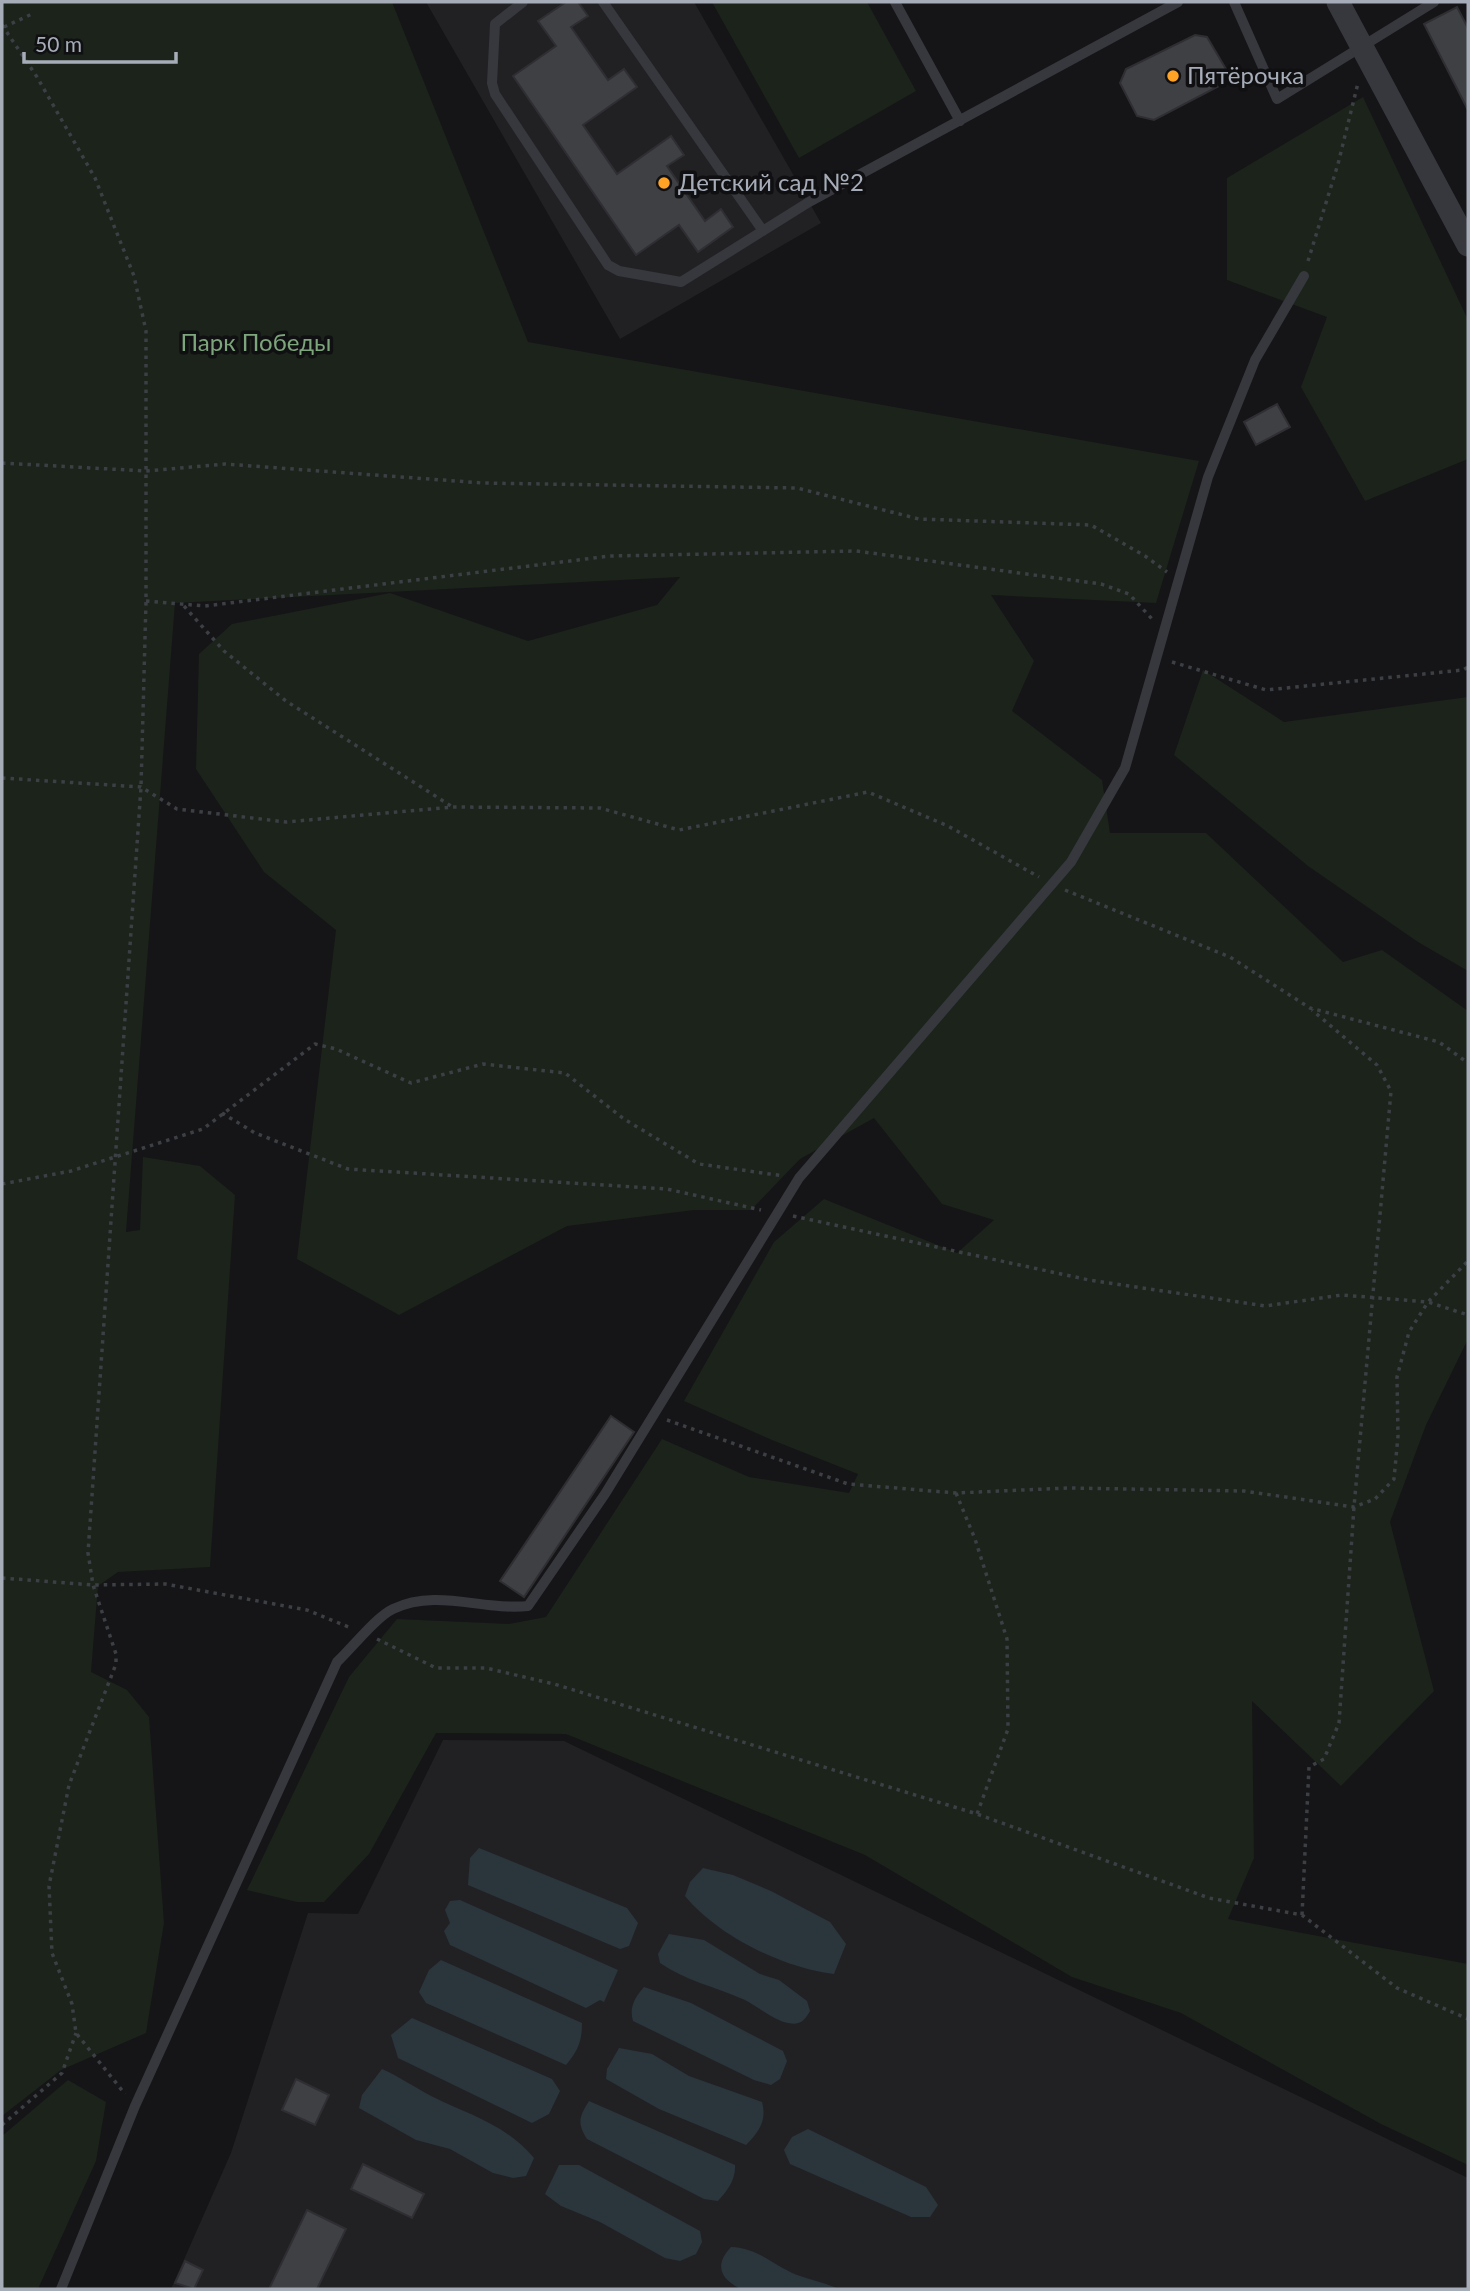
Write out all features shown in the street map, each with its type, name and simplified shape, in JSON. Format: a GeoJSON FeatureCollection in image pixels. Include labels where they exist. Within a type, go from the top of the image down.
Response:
{"type":"FeatureCollection","features":[{"type":"Feature","properties":{"kind":"street"},"geometry":{"type":"LineString","coordinates":[[1338,2],[1468,245]]}},
{"type":"Feature","properties":{"kind":"lane"},"geometry":{"type":"LineString","coordinates":[[523,2],[495,24],[492,90],[608,265],[619,271],[681,282],[809,202],[1178,2]]}},
{"type":"Feature","properties":{"kind":"lane"},"geometry":{"type":"LineString","coordinates":[[603,2],[763,231]]}},
{"type":"Feature","properties":{"kind":"lane"},"geometry":{"type":"LineString","coordinates":[[895,2],[960,121]]}},
{"type":"Feature","properties":{"kind":"lane"},"geometry":{"type":"LineString","coordinates":[[1234,2],[1277,99],[1434,2]]}},
{"type":"Feature","properties":{"kind":"lane"},"geometry":{"type":"LineString","coordinates":[[61,2289],[135,2106],[337,1662],[392,1609],[438,1598],[502,1609],[528,1606],[655,1416],[799,1178],[1071,862],[1125,768],[1208,477],[1255,360],[1304,276]]}},
{"type":"Feature","properties":{"kind":"path"},"geometry":{"type":"LineString","coordinates":[[2,2125],[62,2073],[76,2033],[72,2004],[52,1953],[49,1886],[69,1785],[116,1664],[116,1654],[93,1585],[88,1553],[113,1157],[141,787],[146,601],[146,331],[134,276],[95,178],[68,128],[2,27],[34,13]]}},
{"type":"Feature","properties":{"kind":"path"},"geometry":{"type":"LineString","coordinates":[[1304,276],[1338,164],[1359,76],[1373,67]]}},
{"type":"Feature","properties":{"kind":"path"},"geometry":{"type":"LineString","coordinates":[[2,463],[146,471],[225,464],[482,483],[797,488],[919,519],[1091,525],[1145,555],[1179,581]]}},
{"type":"Feature","properties":{"kind":"path"},"geometry":{"type":"LineString","coordinates":[[146,601],[205,606],[610,556],[856,551],[1101,584],[1129,594],[1148,613],[1163,636]]}},
{"type":"Feature","properties":{"kind":"path"},"geometry":{"type":"LineString","coordinates":[[183,605],[224,651],[286,701],[453,807]]}},
{"type":"Feature","properties":{"kind":"path"},"geometry":{"type":"LineString","coordinates":[[1157,657],[1266,690],[1463,670],[1468,667]]}},
{"type":"Feature","properties":{"kind":"path"},"geometry":{"type":"LineString","coordinates":[[2,778],[141,787],[177,809],[286,822],[453,807],[600,808],[679,830],[868,792],[948,826],[1052,884],[1230,957],[1310,1008],[1377,1065],[1391,1091],[1354,1507],[1339,1723],[1324,1759],[1309,1767],[1302,1915]]}},
{"type":"Feature","properties":{"kind":"path"},"geometry":{"type":"LineString","coordinates":[[1310,1008],[1439,1042],[1468,1063]]}},
{"type":"Feature","properties":{"kind":"path"},"geometry":{"type":"LineString","coordinates":[[2,1184],[71,1171],[203,1129],[315,1044],[336,1049],[411,1083],[483,1064],[565,1073],[624,1119],[699,1164],[799,1178]]}},
{"type":"Feature","properties":{"kind":"path"},"geometry":{"type":"LineString","coordinates":[[222,1113],[255,1133],[348,1169],[667,1189],[1089,1280],[1265,1306],[1342,1294],[1428,1302],[1468,1315]]}},
{"type":"Feature","properties":{"kind":"path"},"geometry":{"type":"LineString","coordinates":[[655,1416],[848,1484],[956,1493],[1069,1488],[1244,1491],[1354,1507],[1375,1499],[1394,1479],[1398,1436],[1397,1377],[1409,1332],[1428,1302],[1468,1261]]}},
{"type":"Feature","properties":{"kind":"path"},"geometry":{"type":"LineString","coordinates":[[956,1493],[975,1539],[1007,1639],[1008,1729],[977,1814]]}},
{"type":"Feature","properties":{"kind":"path"},"geometry":{"type":"LineString","coordinates":[[2,1577],[93,1585],[164,1584],[307,1610],[366,1634],[436,1668],[486,1668],[554,1684],[977,1814],[1209,1898],[1302,1915],[1397,1988],[1468,2019]]}},
{"type":"Feature","properties":{"kind":"path"},"geometry":{"type":"LineString","coordinates":[[76,2033],[135,2106]]}},
{"type":"Feature","properties":{"kind":"shaded area","name":"Детский сад №2"},"geometry":{"type":"Polygon","coordinates":[[[426,2],[694,2],[821,223],[620,339],[426,2]]]}},
{"type":"Feature","properties":{"kind":"shaded area"},"geometry":{"type":"Polygon","coordinates":[[[443,1740],[564,1741],[1468,2178],[1468,2289],[171,2289],[231,2153],[308,1913],[358,1914],[443,1740]]]}},
{"type":"Feature","properties":{"kind":"shaded area"},"geometry":{"type":"Polygon","coordinates":[[[479,1848],[627,1908],[638,1923],[629,1946],[620,1949],[468,1885],[470,1858],[479,1848]]]}},
{"type":"Feature","properties":{"kind":"shaded area"},"geometry":{"type":"Polygon","coordinates":[[[703,1868],[733,1875],[771,1891],[830,1922],[846,1944],[834,1974],[814,1971],[773,1957],[733,1937],[715,1924],[685,1896],[690,1882],[703,1868]]]}},
{"type":"Feature","properties":{"kind":"shaded area"},"geometry":{"type":"Polygon","coordinates":[[[460,1900],[618,1970],[604,2002],[600,2000],[586,2008],[450,1945],[444,1931],[450,1923],[445,1910],[450,1901],[460,1900]]]}},
{"type":"Feature","properties":{"kind":"shaded area"},"geometry":{"type":"Polygon","coordinates":[[[669,1934],[704,1940],[760,1974],[779,1980],[807,2001],[810,2011],[804,2020],[792,2024],[745,2000],[670,1969],[660,1963],[658,1954],[669,1934]]]}},
{"type":"Feature","properties":{"kind":"shaded area"},"geometry":{"type":"Polygon","coordinates":[[[441,1960],[582,2023],[578,2046],[566,2065],[426,2003],[419,1992],[429,1970],[441,1960]]]}},
{"type":"Feature","properties":{"kind":"shaded area"},"geometry":{"type":"Polygon","coordinates":[[[644,1987],[691,2003],[783,2051],[787,2061],[780,2079],[771,2085],[754,2080],[633,2021],[634,2002],[644,1987]]]}},
{"type":"Feature","properties":{"kind":"shaded area"},"geometry":{"type":"Polygon","coordinates":[[[412,2018],[552,2079],[560,2091],[549,2114],[532,2123],[398,2058],[391,2035],[412,2018]]]}},
{"type":"Feature","properties":{"kind":"shaded area"},"geometry":{"type":"Polygon","coordinates":[[[619,2048],[652,2054],[689,2076],[762,2102],[763,2121],[758,2131],[746,2145],[659,2109],[606,2079],[607,2069],[619,2048]]]}},
{"type":"Feature","properties":{"kind":"shaded area"},"geometry":{"type":"Polygon","coordinates":[[[382,2069],[511,2136],[534,2158],[526,2176],[513,2178],[493,2173],[450,2149],[416,2140],[359,2108],[362,2095],[382,2069]]]}},
{"type":"Feature","properties":{"kind":"shaded area"},"geometry":{"type":"Polygon","coordinates":[[[589,2101],[735,2165],[734,2176],[725,2193],[718,2201],[704,2199],[587,2139],[580,2120],[589,2101]]]}},
{"type":"Feature","properties":{"kind":"shaded area"},"geometry":{"type":"Polygon","coordinates":[[[808,2129],[926,2187],[938,2205],[930,2217],[911,2217],[790,2164],[784,2150],[792,2137],[808,2129]]]}},
{"type":"Feature","properties":{"kind":"shaded area"},"geometry":{"type":"Polygon","coordinates":[[[559,2165],[579,2165],[700,2231],[702,2242],[696,2254],[680,2261],[665,2258],[600,2222],[561,2206],[545,2194],[559,2165]]]}},
{"type":"Feature","properties":{"kind":"shaded area"},"geometry":{"type":"Polygon","coordinates":[[[731,2247],[749,2250],[797,2275],[839,2289],[741,2289],[728,2281],[722,2271],[722,2260],[731,2247]]]}},
{"type":"Feature","properties":{"kind":"green space","name":"Парк Победы"},"geometry":{"type":"Polygon","coordinates":[[[2,2],[392,2],[528,342],[1199,461],[1156,603],[991,595],[1034,661],[1012,711],[1102,780],[1110,833],[1206,833],[1343,962],[1382,950],[1468,1011],[1468,1339],[1426,1425],[1390,1522],[1434,1691],[1341,1786],[1252,1701],[1254,1858],[1228,1919],[1468,1964],[1468,2165],[1381,2124],[1181,2013],[1072,1977],[865,1855],[566,1734],[436,1733],[369,1854],[324,1902],[297,1902],[247,1890],[349,1677],[397,1619],[509,1624],[546,1617],[662,1439],[749,1477],[849,1493],[858,1474],[684,1401],[774,1242],[824,1199],[957,1253],[994,1220],[942,1204],[874,1118],[800,1159],[751,1210],[694,1210],[567,1226],[399,1315],[297,1259],[336,930],[264,872],[196,769],[199,654],[232,624],[390,593],[528,641],[657,605],[680,577],[175,603],[126,1232],[140,1230],[143,1157],[200,1166],[235,1195],[210,1567],[118,1572],[98,1586],[91,1672],[127,1690],[149,1717],[164,1923],[146,2033],[61,2070],[2,2116],[2,2]]]}},
{"type":"Feature","properties":{"kind":"green space"},"geometry":{"type":"Polygon","coordinates":[[[712,2],[867,2],[916,91],[799,158],[712,2]]]}},
{"type":"Feature","properties":{"kind":"green space"},"geometry":{"type":"Polygon","coordinates":[[[1363,97],[1468,320],[1468,459],[1365,501],[1301,387],[1327,317],[1227,280],[1227,178],[1363,97]]]}},
{"type":"Feature","properties":{"kind":"green space"},"geometry":{"type":"Polygon","coordinates":[[[1203,670],[1284,722],[1468,697],[1468,971],[1418,942],[1308,866],[1174,755],[1203,670]]]}},
{"type":"Feature","properties":{"kind":"green space"},"geometry":{"type":"Polygon","coordinates":[[[68,2080],[106,2102],[96,2161],[38,2289],[2,2289],[2,2136],[68,2080]]]}},
{"type":"Feature","properties":{"kind":"building"},"geometry":{"type":"Polygon","coordinates":[[[566,2],[578,2],[588,16],[571,27],[608,80],[624,69],[637,87],[583,125],[617,174],[671,136],[684,155],[667,166],[705,221],[721,209],[733,227],[698,252],[679,225],[636,255],[513,76],[556,46],[538,21],[566,2]]]}},
{"type":"Feature","properties":{"kind":"building"},"geometry":{"type":"Polygon","coordinates":[[[1457,7],[1468,28],[1468,110],[1424,24],[1457,7]]]}},
{"type":"Feature","properties":{"kind":"building","name":"Пятёрочка"},"geometry":{"type":"Polygon","coordinates":[[[1195,35],[1207,37],[1226,69],[1219,86],[1154,120],[1137,116],[1120,83],[1126,69],[1195,35]]]}},
{"type":"Feature","properties":{"kind":"building"},"geometry":{"type":"Polygon","coordinates":[[[1277,404],[1290,427],[1256,445],[1244,422],[1277,404]]]}},
{"type":"Feature","properties":{"kind":"building"},"geometry":{"type":"Polygon","coordinates":[[[611,1416],[634,1432],[524,1597],[500,1581],[611,1416]]]}},
{"type":"Feature","properties":{"kind":"building"},"geometry":{"type":"Polygon","coordinates":[[[296,2079],[329,2095],[315,2125],[282,2110],[296,2079]]]}},
{"type":"Feature","properties":{"kind":"building"},"geometry":{"type":"Polygon","coordinates":[[[363,2164],[424,2194],[412,2218],[351,2189],[363,2164]]]}},
{"type":"Feature","properties":{"kind":"building"},"geometry":{"type":"Polygon","coordinates":[[[307,2210],[346,2229],[317,2289],[269,2289],[307,2210]]]}},
{"type":"Feature","properties":{"kind":"building"},"geometry":{"type":"Polygon","coordinates":[[[185,2261],[203,2270],[194,2289],[175,2283],[185,2261]]]}},
{"type":"Feature","properties":{"kind":"place","name":"Пятёрочка"},"geometry":{"type":"Point","coordinates":[1173,76]}},
{"type":"Feature","properties":{"kind":"place","name":"Детский сад №2"},"geometry":{"type":"Point","coordinates":[664,183]}}]}
